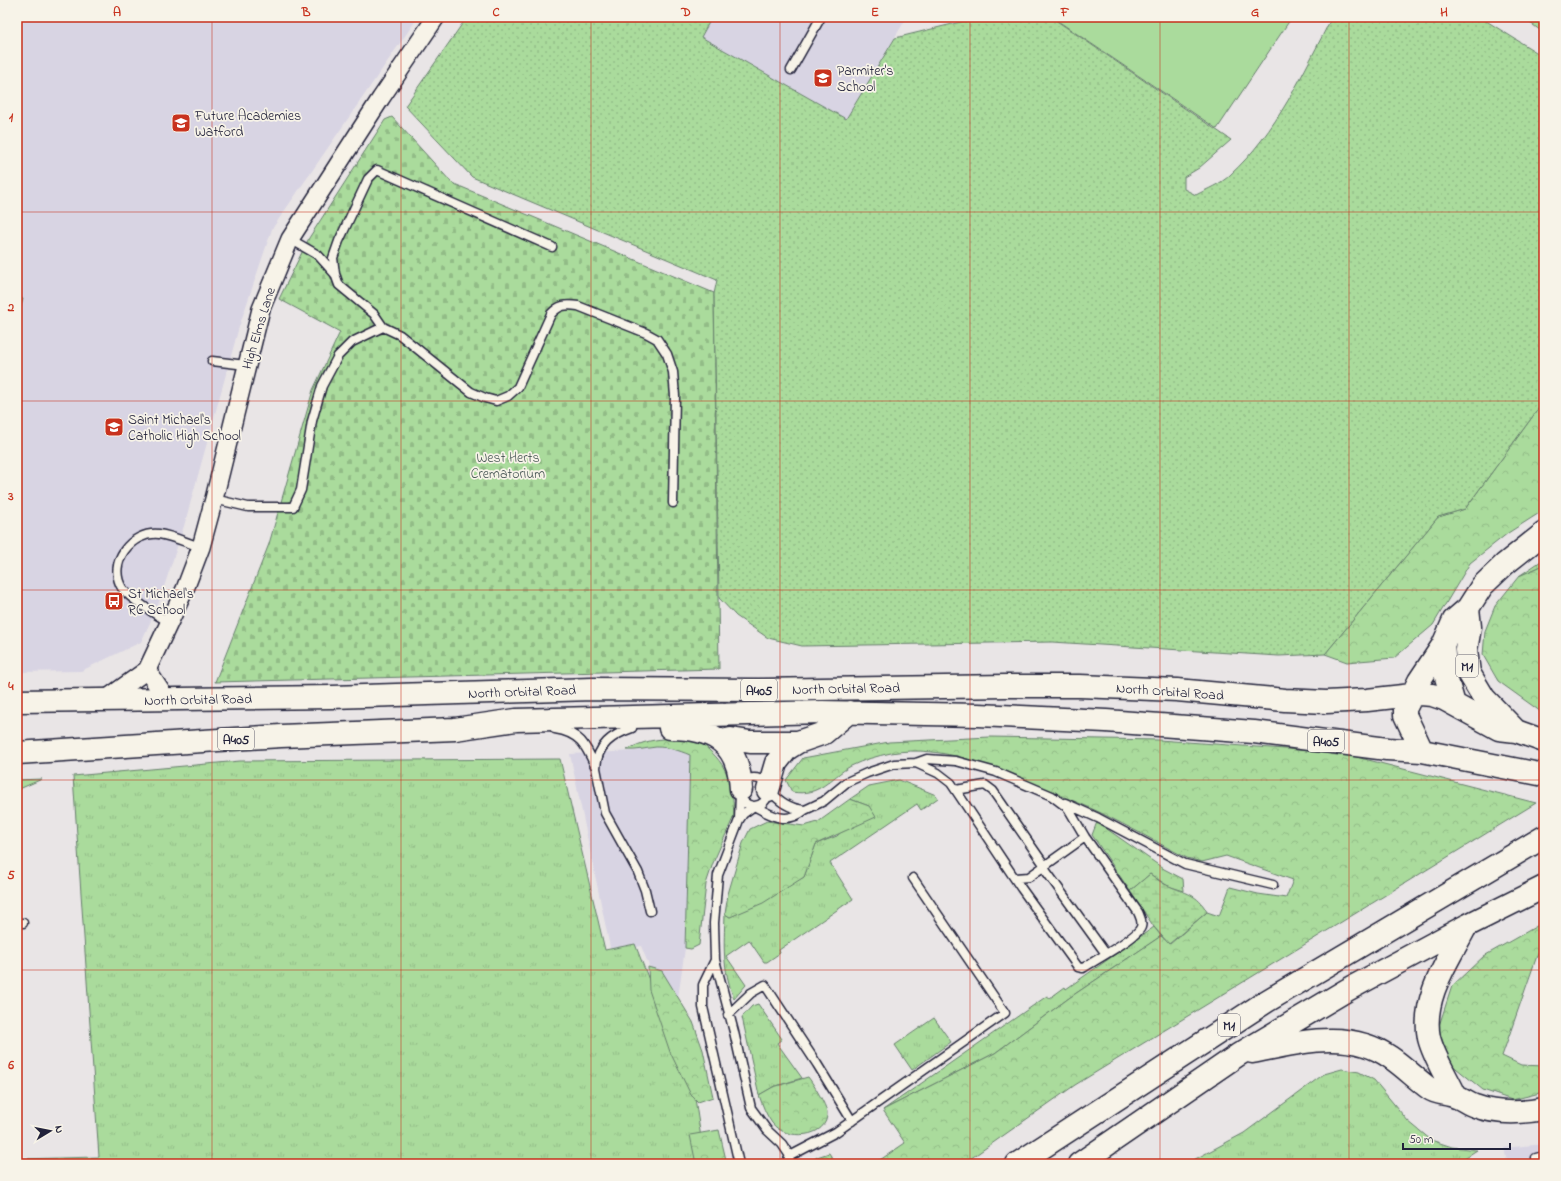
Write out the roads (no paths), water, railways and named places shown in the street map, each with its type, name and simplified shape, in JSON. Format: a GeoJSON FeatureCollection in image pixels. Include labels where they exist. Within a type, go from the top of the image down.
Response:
{"type":"FeatureCollection","features":[{"type":"Feature","properties":{"kind":"highway","name":"M1"},"geometry":{"type":"LineString","coordinates":[[1413,695],[1419,681],[1443,645],[1454,620],[1468,608],[1482,586],[1505,564],[1544,533]]}},
{"type":"Feature","properties":{"kind":"highway","name":"M1"},"geometry":{"type":"LineString","coordinates":[[1468,608],[1470,627],[1466,650],[1469,673],[1484,698],[1516,731]]}},
{"type":"Feature","properties":{"kind":"highway","name":"M1"},"geometry":{"type":"LineString","coordinates":[[1443,645],[1446,677],[1454,704]]}},
{"type":"Feature","properties":{"kind":"highway","name":"North Orbital Road"},"geometry":{"type":"LineString","coordinates":[[17,701],[332,697],[592,689],[759,690],[1065,686],[1178,690],[1285,700],[1326,702],[1367,700],[1413,695],[1432,695],[1454,704],[1499,729],[1516,731],[1544,741]]}},
{"type":"Feature","properties":{"kind":"highway"},"geometry":{"type":"LineString","coordinates":[[1413,695],[1405,709],[1405,715],[1422,750]]}},
{"type":"Feature","properties":{"kind":"highway","name":"North Orbital Road"},"geometry":{"type":"LineString","coordinates":[[17,753],[281,736],[455,729],[516,720],[849,712],[978,715],[1153,724],[1254,732],[1387,749],[1422,750],[1544,775]]}},
{"type":"Feature","properties":{"kind":"highway"},"geometry":{"type":"LineString","coordinates":[[722,741],[731,739],[750,742],[798,742],[824,733],[849,712]]}},
{"type":"Feature","properties":{"kind":"highway","name":"A405"},"geometry":{"type":"LineString","coordinates":[[455,729],[697,729],[722,741],[732,754],[740,774],[741,791]]}},
{"type":"Feature","properties":{"kind":"highway"},"geometry":{"type":"LineString","coordinates":[[768,790],[772,773],[780,757],[798,742]]}},
{"type":"Feature","properties":{"kind":"highway","name":"M1"},"geometry":{"type":"LineString","coordinates":[[1446,895],[1544,824]]}},
{"type":"Feature","properties":{"kind":"highway","name":"M1"},"geometry":{"type":"LineString","coordinates":[[1017,1164],[1267,1001],[1544,837]]}},
{"type":"Feature","properties":{"kind":"highway","name":"M1"},"geometry":{"type":"LineString","coordinates":[[1079,1164],[1238,1054],[1347,990],[1466,926],[1544,887]]}},
{"type":"Feature","properties":{"kind":"highway"},"geometry":{"type":"LineString","coordinates":[[1456,1097],[1435,1054],[1429,1038],[1428,1020],[1433,989],[1466,926]]}},
{"type":"Feature","properties":{"kind":"highway","name":"M1"},"geometry":{"type":"LineString","coordinates":[[1238,1054],[1314,1041],[1348,1040],[1381,1050],[1397,1060],[1431,1090],[1456,1097],[1474,1106],[1490,1110],[1511,1112],[1544,1109]]}},
{"type":"Feature","properties":{"kind":"street","name":"High Elms Lane"},"geometry":{"type":"LineString","coordinates":[[105,700],[147,670],[185,589],[201,547],[214,500],[232,433],[246,365],[261,309],[290,239],[368,118],[436,17]]}},
{"type":"Feature","properties":{"kind":"street"},"geometry":{"type":"LineString","coordinates":[[147,670],[166,699]]}},
{"type":"Feature","properties":{"kind":"lane"},"geometry":{"type":"LineString","coordinates":[[791,70],[821,17]]}},
{"type":"Feature","properties":{"kind":"lane"},"geometry":{"type":"LineString","coordinates":[[334,274],[333,258],[339,241],[368,179],[377,170],[552,247]]}},
{"type":"Feature","properties":{"kind":"lane"},"geometry":{"type":"LineString","coordinates":[[290,239],[318,255],[334,274],[339,285],[374,314],[383,327],[400,335],[471,392],[496,401],[508,396],[518,387],[551,314],[557,307],[567,304],[578,306],[646,333],[657,339],[667,354],[673,372],[675,396],[673,503]]}},
{"type":"Feature","properties":{"kind":"lane"},"geometry":{"type":"LineString","coordinates":[[214,500],[248,507],[293,507],[301,490],[312,421],[322,386],[338,356],[352,342],[383,327]]}},
{"type":"Feature","properties":{"kind":"lane"},"geometry":{"type":"LineString","coordinates":[[212,361],[246,365]]}},
{"type":"Feature","properties":{"kind":"lane"},"geometry":{"type":"LineString","coordinates":[[169,622],[123,589],[118,578],[117,566],[123,552],[132,542],[144,536],[158,534],[201,547]]}},
{"type":"Feature","properties":{"kind":"lane"},"geometry":{"type":"LineString","coordinates":[[596,768],[598,753],[612,736],[632,728]]}},
{"type":"Feature","properties":{"kind":"lane"},"geometry":{"type":"LineString","coordinates":[[555,729],[578,736],[589,753],[596,768],[605,813],[638,872],[645,890],[650,911]]}},
{"type":"Feature","properties":{"kind":"lane"},"geometry":{"type":"LineString","coordinates":[[741,791],[745,802],[770,814],[782,818],[791,818],[798,816],[805,810],[824,801],[847,782],[867,772],[894,764],[916,763],[927,759],[962,763],[996,772],[1098,818],[1185,864],[1273,885]]}},
{"type":"Feature","properties":{"kind":"lane"},"geometry":{"type":"LineString","coordinates":[[916,763],[945,778],[956,790],[1078,967],[1083,968],[1134,936],[1141,928],[1142,920],[1138,912],[1085,837],[1068,808],[1060,801]]}},
{"type":"Feature","properties":{"kind":"lane"},"geometry":{"type":"LineString","coordinates":[[739,820],[741,791],[746,781],[754,778],[764,782],[768,790],[784,804],[797,809],[805,810]]}},
{"type":"Feature","properties":{"kind":"lane"},"geometry":{"type":"LineString","coordinates":[[956,790],[980,785],[989,787],[1106,954]]}},
{"type":"Feature","properties":{"kind":"lane"},"geometry":{"type":"LineString","coordinates":[[768,790],[766,800],[743,814],[739,820],[718,875],[714,922],[715,960],[728,1015],[734,1032],[751,1108],[767,1130],[782,1144],[788,1160],[836,1132],[1005,1013],[913,878]]}},
{"type":"Feature","properties":{"kind":"lane"},"geometry":{"type":"LineString","coordinates":[[1016,878],[1029,877],[1085,837]]}},
{"type":"Feature","properties":{"kind":"lane"},"geometry":{"type":"LineString","coordinates":[[715,960],[703,984],[703,1007],[739,1164]]}},
{"type":"Feature","properties":{"kind":"lane"},"geometry":{"type":"LineString","coordinates":[[728,1015],[751,993],[765,985],[817,1064],[852,1121]]}},
{"type":"Feature","properties":{"kind":"place","name":"Parmiter's School"},"geometry":{"type":"Point","coordinates":[823,78]}},
{"type":"Feature","properties":{"kind":"place","name":"Future Academies Watford"},"geometry":{"type":"Point","coordinates":[181,123]}},
{"type":"Feature","properties":{"kind":"place","name":"Saint Michael's Catholic High School"},"geometry":{"type":"Point","coordinates":[114,427]}},
{"type":"Feature","properties":{"kind":"place","name":"St Michael's RC School"},"geometry":{"type":"Point","coordinates":[114,601]}},
{"type":"Feature","properties":{"kind":"park label","name":"West Herts Crematorium"},"geometry":{"type":"Point","coordinates":[508,466]}}]}
